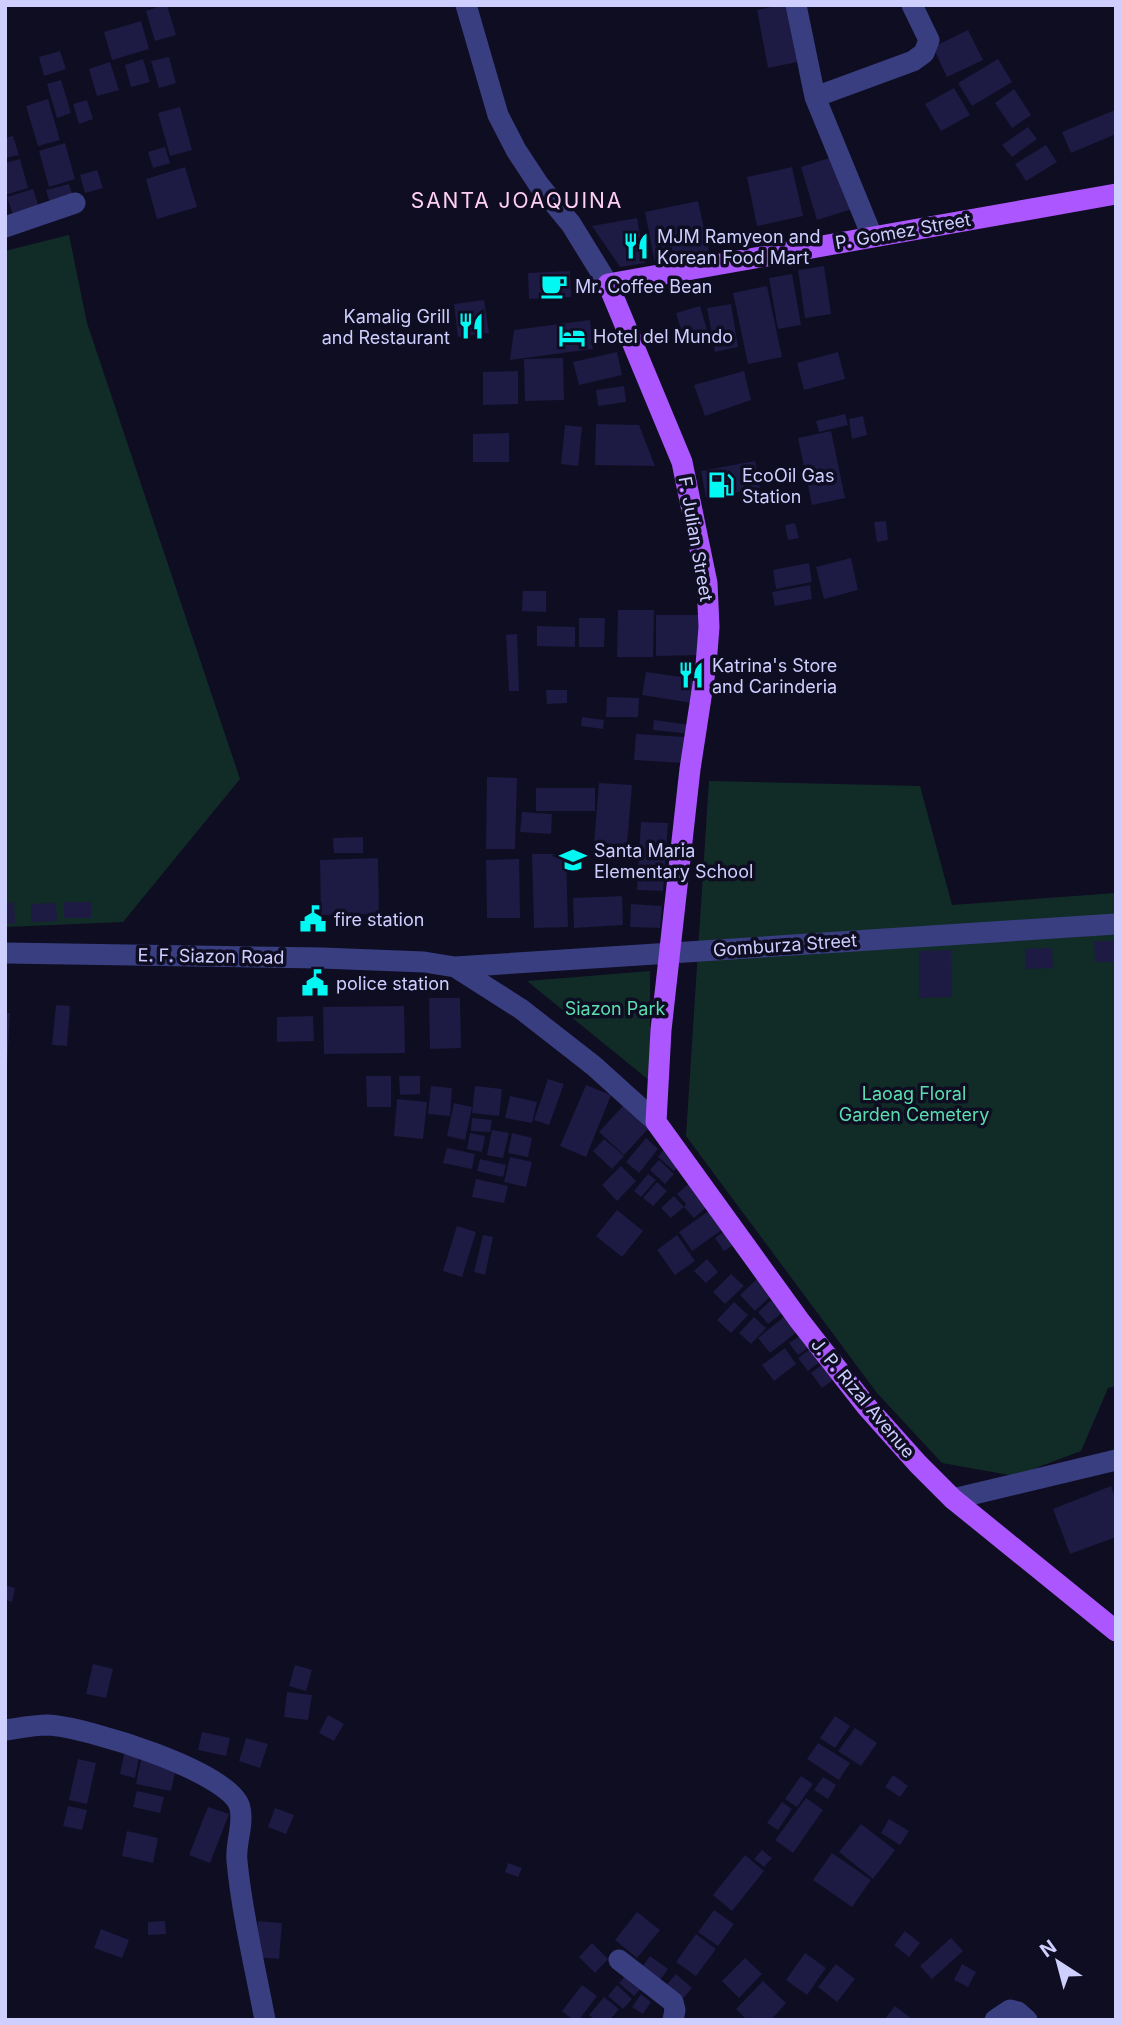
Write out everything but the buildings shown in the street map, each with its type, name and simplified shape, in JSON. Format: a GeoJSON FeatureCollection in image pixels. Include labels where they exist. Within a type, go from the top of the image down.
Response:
{"type":"FeatureCollection","features":[{"type":"Feature","properties":{"kind":"main road","name":"P. Gomez Street"},"geometry":{"type":"LineString","coordinates":[[608,284],[1116,194]]}},
{"type":"Feature","properties":{"kind":"main road","name":"F. Julian Street"},"geometry":{"type":"LineString","coordinates":[[608,284],[682,462],[707,583],[709,627],[706,665],[690,769],[661,1030],[656,1122]]}},
{"type":"Feature","properties":{"kind":"main road","name":"J. P. Rizal Avenue"},"geometry":{"type":"LineString","coordinates":[[656,1122],[799,1320],[867,1407],[953,1499],[1116,1631]]}},
{"type":"Feature","properties":{"kind":"street","name":"F. Julian Street"},"geometry":{"type":"LineString","coordinates":[[466,5],[498,115],[516,150],[539,185],[571,224],[608,284]]}},
{"type":"Feature","properties":{"kind":"street"},"geometry":{"type":"LineString","coordinates":[[796,5],[816,97],[872,236]]}},
{"type":"Feature","properties":{"kind":"street"},"geometry":{"type":"LineString","coordinates":[[816,97],[913,61],[924,53],[929,40],[912,5]]}},
{"type":"Feature","properties":{"kind":"street"},"geometry":{"type":"LineString","coordinates":[[5,227],[75,202]]}},
{"type":"Feature","properties":{"kind":"street","name":"Gomburza Street"},"geometry":{"type":"LineString","coordinates":[[455,967],[1116,924]]}},
{"type":"Feature","properties":{"kind":"street","name":"E. F. Siazon Road"},"geometry":{"type":"LineString","coordinates":[[5,953],[322,958],[424,962],[455,967],[521,1009],[594,1066],[656,1122]]}},
{"type":"Feature","properties":{"kind":"street"},"geometry":{"type":"LineString","coordinates":[[953,1499],[1116,1460]]}},
{"type":"Feature","properties":{"kind":"street"},"geometry":{"type":"LineString","coordinates":[[5,1730],[48,1725],[86,1731],[158,1754],[197,1772],[233,1795],[240,1807],[236,1858],[265,2020]]}},
{"type":"Feature","properties":{"kind":"street"},"geometry":{"type":"LineString","coordinates":[[619,1960],[673,2002],[673,2020]]}},
{"type":"Feature","properties":{"kind":"street"},"geometry":{"type":"LineString","coordinates":[[995,2020],[1010,2010],[1018,2012],[1027,2020]]}},
{"type":"Feature","properties":{"kind":"green space"},"geometry":{"type":"Polygon","coordinates":[[[69,235],[87,323],[240,779],[123,922],[5,927],[5,251],[69,235]]]}},
{"type":"Feature","properties":{"kind":"green space","name":"Laoag Floral Garden Cemetery"},"geometry":{"type":"Polygon","coordinates":[[[709,781],[920,786],[952,905],[1116,893],[1116,1386],[1108,1388],[1081,1451],[1015,1476],[942,1463],[877,1393],[686,1136],[709,781]]]}},
{"type":"Feature","properties":{"kind":"green space","name":"Siazon Park"},"geometry":{"type":"Polygon","coordinates":[[[650,971],[650,1081],[527,981],[650,971]]]}},
{"type":"Feature","properties":{"kind":"place","name":"MJM Ramyeon and Korean Food Mart"},"geometry":{"type":"Point","coordinates":[636,246]}},
{"type":"Feature","properties":{"kind":"place","name":"Mr. Coffee Bean"},"geometry":{"type":"Point","coordinates":[554,286]}},
{"type":"Feature","properties":{"kind":"place","name":"Kamalig Grill and Restaurant"},"geometry":{"type":"Point","coordinates":[471,326]}},
{"type":"Feature","properties":{"kind":"place","name":"Hotel del Mundo"},"geometry":{"type":"Point","coordinates":[572,336]}},
{"type":"Feature","properties":{"kind":"place","name":"EcoOil Gas Station"},"geometry":{"type":"Point","coordinates":[721,485]}},
{"type":"Feature","properties":{"kind":"place","name":"Katrina's Store and Carinderia"},"geometry":{"type":"Point","coordinates":[691,675]}},
{"type":"Feature","properties":{"kind":"place","name":"Santa Maria Elementary School"},"geometry":{"type":"Point","coordinates":[573,860]}},
{"type":"Feature","properties":{"kind":"place","name":"fire station"},"geometry":{"type":"Point","coordinates":[313,919]}},
{"type":"Feature","properties":{"kind":"place","name":"police station"},"geometry":{"type":"Point","coordinates":[315,983]}},
{"type":"Feature","properties":{"kind":"district","name":"SANTA JOAQUINA"},"geometry":{"type":"Point","coordinates":[517,200]}}]}
